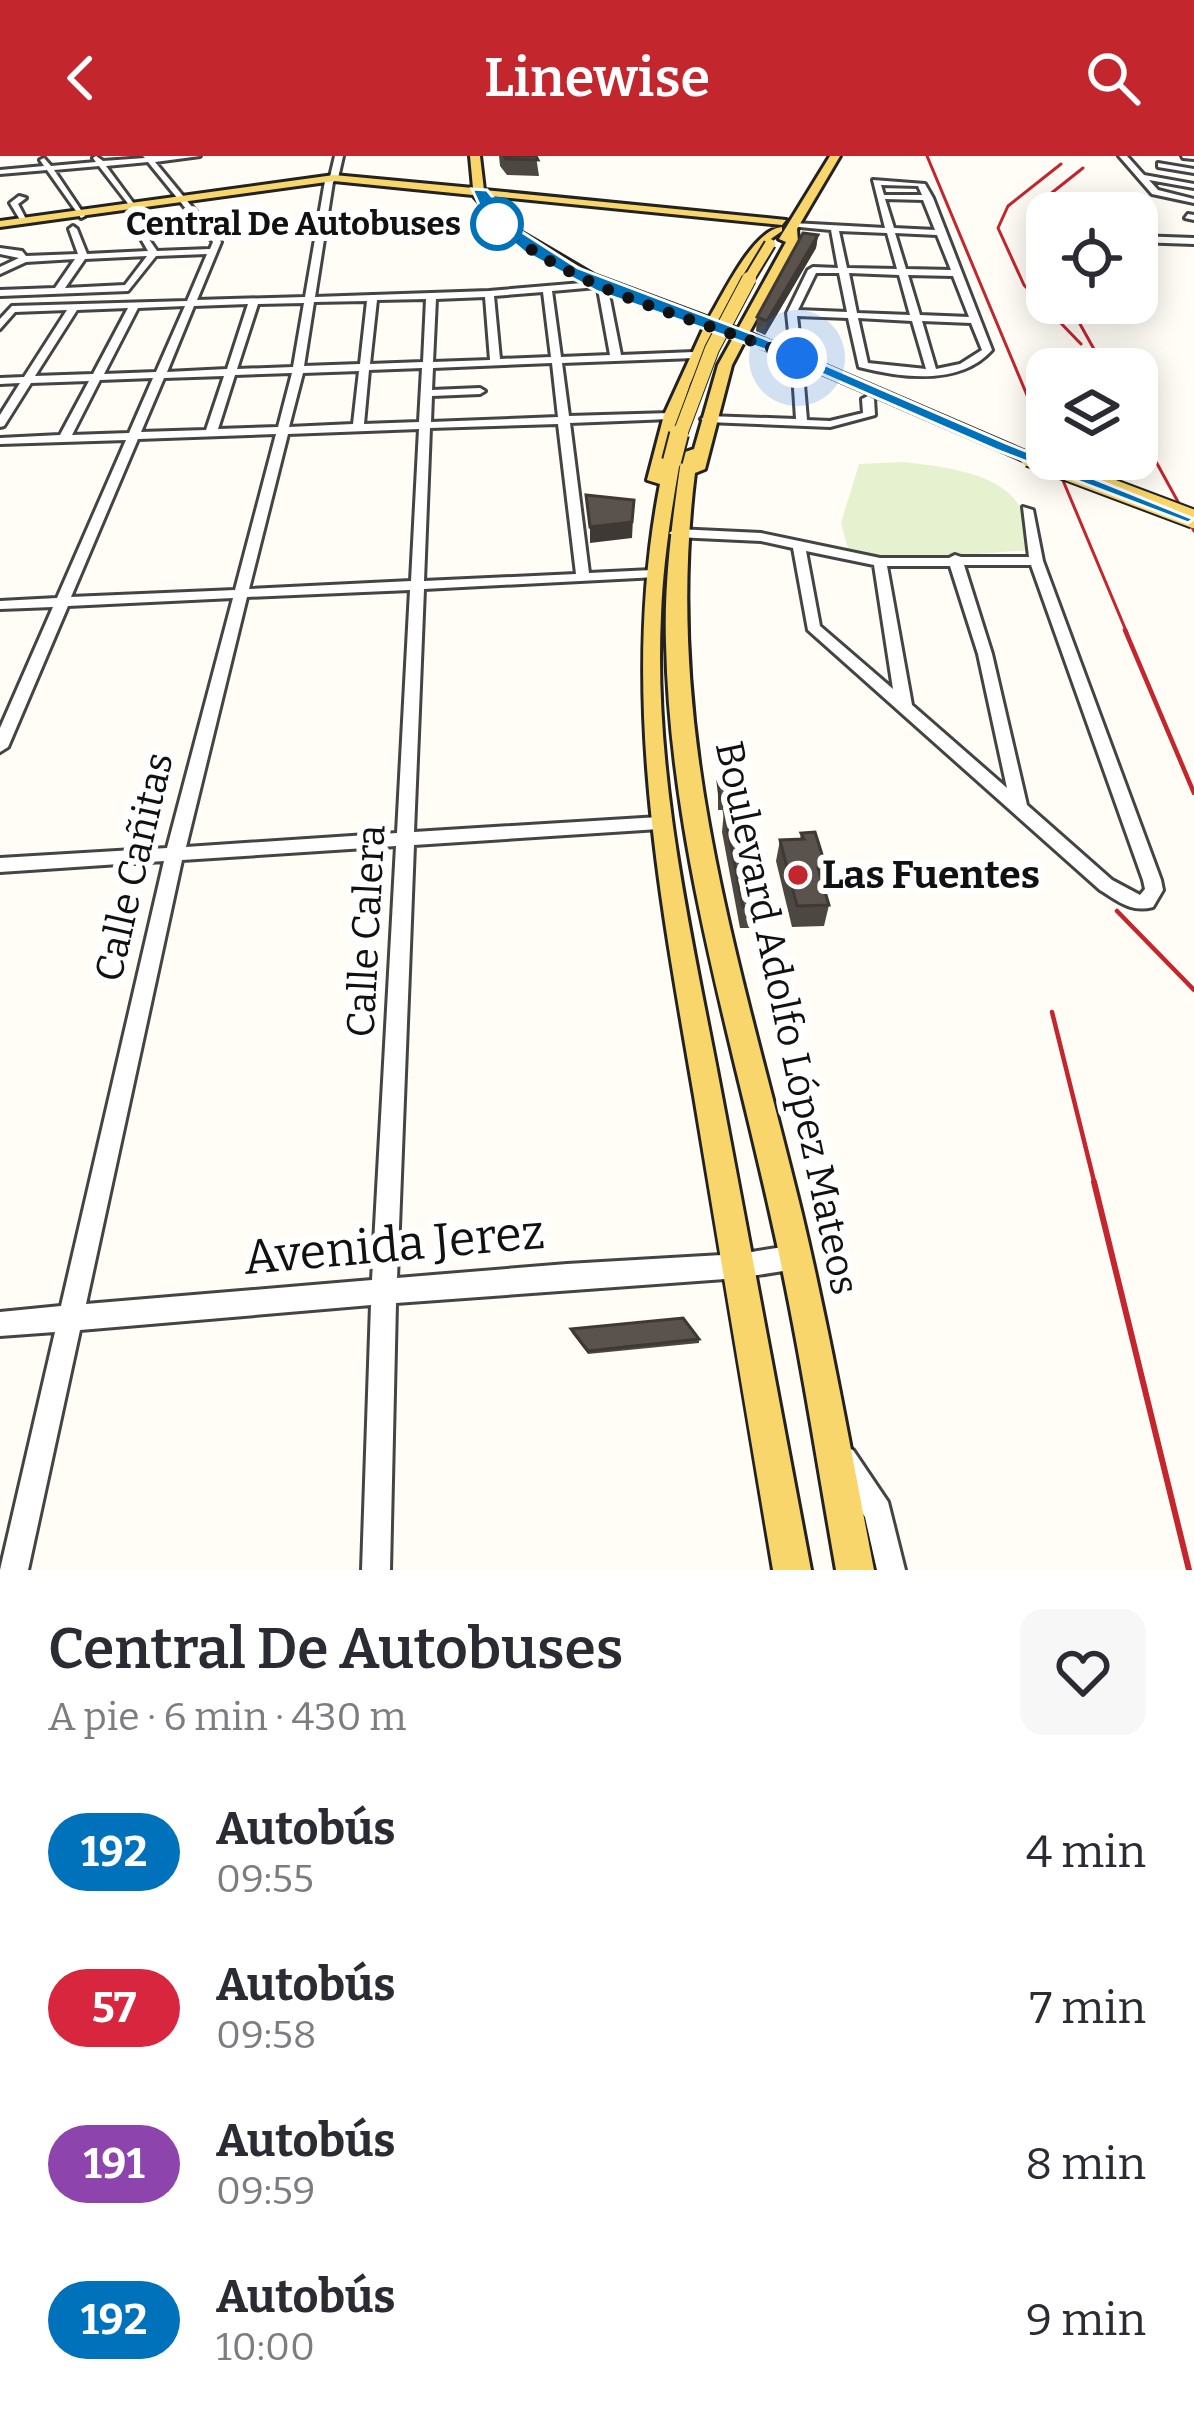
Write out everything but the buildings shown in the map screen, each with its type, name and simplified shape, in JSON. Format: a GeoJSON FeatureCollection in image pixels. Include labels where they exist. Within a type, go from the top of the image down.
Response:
{"type":"FeatureCollection","features":[{"type":"Feature","properties":{"kind":"main road"},"geometry":{"type":"LineString","coordinates":[[475,156],[480,193],[490,218],[528,250],[598,287],[742,332],[770,352],[1194,519]]}},
{"type":"Feature","properties":{"kind":"main road","name":"Boulevard Adolfo López Mateos"},"geometry":{"type":"LineString","coordinates":[[792,1570],[659,823],[650,717],[652,574],[713,368],[819,156]]}},
{"type":"Feature","properties":{"kind":"main road","name":"Boulevard Adolfo López Mateos"},"geometry":{"type":"LineString","coordinates":[[785,227],[835,156]]}},
{"type":"Feature","properties":{"kind":"main road"},"geometry":{"type":"LineString","coordinates":[[0,226],[328,179],[785,227]]}},
{"type":"Feature","properties":{"kind":"main road"},"geometry":{"type":"LineString","coordinates":[[480,193],[515,232],[553,259],[686,318],[710,324]]}},
{"type":"Feature","properties":{"kind":"main road"},"geometry":{"type":"LineString","coordinates":[[0,226],[80,214]]}},
{"type":"Feature","properties":{"kind":"main road"},"geometry":{"type":"LineString","coordinates":[[671,520],[655,481],[670,416],[710,324],[764,239],[785,227]]}},
{"type":"Feature","properties":{"kind":"main road"},"geometry":{"type":"LineString","coordinates":[[671,520],[692,485],[725,365],[792,242],[785,227]]}},
{"type":"Feature","properties":{"kind":"main road","name":"Boulevard Adolfo López Mateos"},"geometry":{"type":"LineString","coordinates":[[775,245],[716,332],[692,387],[671,461],[676,652],[695,806],[719,933],[796,1257],[855,1570]]}},
{"type":"Feature","properties":{"kind":"main road"},"geometry":{"type":"LineString","coordinates":[[725,365],[770,352]]}},
{"type":"Feature","properties":{"kind":"street"},"geometry":{"type":"LineString","coordinates":[[41,156],[80,214]]}},
{"type":"Feature","properties":{"kind":"street"},"geometry":{"type":"LineString","coordinates":[[0,172],[98,160],[192,156]]}},
{"type":"Feature","properties":{"kind":"street"},"geometry":{"type":"LineString","coordinates":[[328,156],[328,179]]}},
{"type":"Feature","properties":{"kind":"street"},"geometry":{"type":"LineString","coordinates":[[328,179],[339,156]]}},
{"type":"Feature","properties":{"kind":"street"},"geometry":{"type":"LineString","coordinates":[[1124,156],[1155,192],[1194,201]]}},
{"type":"Feature","properties":{"kind":"street"},"geometry":{"type":"LineString","coordinates":[[1143,177],[1172,156]]}},
{"type":"Feature","properties":{"kind":"street"},"geometry":{"type":"LineString","coordinates":[[0,747],[217,242],[149,158]]}},
{"type":"Feature","properties":{"kind":"street"},"geometry":{"type":"LineString","coordinates":[[98,160],[154,253]]}},
{"type":"Feature","properties":{"kind":"street"},"geometry":{"type":"LineString","coordinates":[[1161,165],[1194,171]]}},
{"type":"Feature","properties":{"kind":"street"},"geometry":{"type":"LineString","coordinates":[[1143,177],[1194,186]]}},
{"type":"Feature","properties":{"kind":"street","name":"Calle Cañitas"},"geometry":{"type":"LineString","coordinates":[[14,1570],[175,853],[298,370],[328,179]]}},
{"type":"Feature","properties":{"kind":"street"},"geometry":{"type":"LineString","coordinates":[[836,230],[860,360],[874,368],[931,370],[953,370],[981,358],[987,352],[985,344],[921,184],[876,182],[931,370]]}},
{"type":"Feature","properties":{"kind":"street"},"geometry":{"type":"LineString","coordinates":[[880,196],[929,198]]}},
{"type":"Feature","properties":{"kind":"street"},"geometry":{"type":"LineString","coordinates":[[22,198],[14,203],[25,220]]}},
{"type":"Feature","properties":{"kind":"street"},"geometry":{"type":"LineString","coordinates":[[785,227],[942,233]]}},
{"type":"Feature","properties":{"kind":"street"},"geometry":{"type":"LineString","coordinates":[[73,229],[83,255]]}},
{"type":"Feature","properties":{"kind":"street"},"geometry":{"type":"LineString","coordinates":[[1158,240],[1194,241]]}},
{"type":"Feature","properties":{"kind":"street"},"geometry":{"type":"LineString","coordinates":[[0,251],[19,253],[24,259]]}},
{"type":"Feature","properties":{"kind":"street"},"geometry":{"type":"LineString","coordinates":[[0,272],[24,259],[214,251]]}},
{"type":"Feature","properties":{"kind":"street"},"geometry":{"type":"LineString","coordinates":[[0,293],[128,288],[154,253]]}},
{"type":"Feature","properties":{"kind":"street"},"geometry":{"type":"LineString","coordinates":[[58,291],[83,255]]}},
{"type":"Feature","properties":{"kind":"street"},"geometry":{"type":"LineString","coordinates":[[770,352],[812,271],[957,273]]}},
{"type":"Feature","properties":{"kind":"street"},"geometry":{"type":"LineString","coordinates":[[0,326],[10,311],[598,287],[616,357]]}},
{"type":"Feature","properties":{"kind":"street"},"geometry":{"type":"LineString","coordinates":[[548,292],[584,578]]}},
{"type":"Feature","properties":{"kind":"street"},"geometry":{"type":"LineString","coordinates":[[489,294],[495,362]]}},
{"type":"Feature","properties":{"kind":"street","name":"Calle Calera"},"geometry":{"type":"LineString","coordinates":[[376,1570],[383,1291],[431,296]]}},
{"type":"Feature","properties":{"kind":"street"},"geometry":{"type":"LineString","coordinates":[[358,428],[372,298]]}},
{"type":"Feature","properties":{"kind":"street"},"geometry":{"type":"LineString","coordinates":[[211,434],[254,302]]}},
{"type":"Feature","properties":{"kind":"street"},"geometry":{"type":"LineString","coordinates":[[64,439],[134,307]]}},
{"type":"Feature","properties":{"kind":"street"},"geometry":{"type":"LineString","coordinates":[[0,424],[72,309]]}},
{"type":"Feature","properties":{"kind":"street"},"geometry":{"type":"LineString","coordinates":[[792,314],[975,320]]}},
{"type":"Feature","properties":{"kind":"street"},"geometry":{"type":"LineString","coordinates":[[0,381],[694,355]]}},
{"type":"Feature","properties":{"kind":"street"},"geometry":{"type":"LineString","coordinates":[[798,373],[802,424]]}},
{"type":"Feature","properties":{"kind":"street"},"geometry":{"type":"LineString","coordinates":[[428,393],[480,391]]}},
{"type":"Feature","properties":{"kind":"street"},"geometry":{"type":"LineString","coordinates":[[707,419],[802,424],[862,419],[870,405]]}},
{"type":"Feature","properties":{"kind":"street"},"geometry":{"type":"LineString","coordinates":[[0,441],[670,416]]}},
{"type":"Feature","properties":{"kind":"street"},"geometry":{"type":"LineString","coordinates":[[799,546],[813,627],[1106,885],[1136,903],[1152,896],[1152,880],[1036,561],[1027,510]]}},
{"type":"Feature","properties":{"kind":"street"},"geometry":{"type":"LineString","coordinates":[[671,520],[880,562],[1036,561]]}},
{"type":"Feature","properties":{"kind":"street"},"geometry":{"type":"LineString","coordinates":[[955,559],[985,654],[1019,805]]}},
{"type":"Feature","properties":{"kind":"street"},"geometry":{"type":"LineString","coordinates":[[880,562],[904,707]]}},
{"type":"Feature","properties":{"kind":"street"},"geometry":{"type":"LineString","coordinates":[[0,605],[652,574]]}},
{"type":"Feature","properties":{"kind":"street"},"geometry":{"type":"LineString","coordinates":[[0,866],[659,823]]}},
{"type":"Feature","properties":{"kind":"street","name":"Avenida Jerez"},"geometry":{"type":"LineString","coordinates":[[0,1324],[796,1257]]}},
{"type":"Feature","properties":{"kind":"street"},"geometry":{"type":"LineString","coordinates":[[831,1441],[878,1512],[891,1570]]}},
{"type":"Feature","properties":{"kind":"green space"},"geometry":{"type":"Polygon","coordinates":[[[903,462],[970,474],[1003,488],[1023,513],[1031,550],[885,557],[848,549],[841,523],[859,464],[903,462]]]}},
{"type":"Feature","properties":{"kind":"railway"},"geometry":{"type":"LineString","coordinates":[[927,156],[1026,393]]}},
{"type":"Feature","properties":{"kind":"railway"},"geometry":{"type":"LineString","coordinates":[[1061,164],[1008,206],[998,228],[1024,285],[1081,344]]}},
{"type":"Feature","properties":{"kind":"railway"},"geometry":{"type":"LineString","coordinates":[[1053,192],[1083,168]]}},
{"type":"Feature","properties":{"kind":"railway"},"geometry":{"type":"LineString","coordinates":[[1080,324],[1093,348]]}},
{"type":"Feature","properties":{"kind":"railway"},"geometry":{"type":"LineString","coordinates":[[1158,465],[1194,531]]}},
{"type":"Feature","properties":{"kind":"railway"},"geometry":{"type":"LineString","coordinates":[[1063,480],[1127,633]]}},
{"type":"Feature","properties":{"kind":"railway"},"geometry":{"type":"LineString","coordinates":[[1125,630],[1194,793]]}},
{"type":"Feature","properties":{"kind":"railway"},"geometry":{"type":"LineString","coordinates":[[1117,911],[1194,990]]}},
{"type":"Feature","properties":{"kind":"railway"},"geometry":{"type":"LineString","coordinates":[[1052,1012],[1095,1185]]}},
{"type":"Feature","properties":{"kind":"railway"},"geometry":{"type":"LineString","coordinates":[[1094,1182],[1189,1570]]}},
{"type":"Feature","properties":{"kind":"bus line","name":"192"},"geometry":{"type":"LineString","coordinates":[[762,342],[574,270],[515,232],[483,192],[476,191],[490,218],[528,250],[603,289],[707,329],[776,349],[1001,447],[1194,519]]}},
{"type":"Feature","properties":{"kind":"place","name":"Central De Autobuses"},"geometry":{"type":"Point","coordinates":[497,224]}},
{"type":"Feature","properties":{"kind":"place","name":"Las Fuentes"},"geometry":{"type":"Point","coordinates":[798,875]}},
{"type":"Feature","properties":{"kind":"route"},"geometry":{"type":"LineString","coordinates":[[497,224],[528,250],[603,289],[797,358]]}}]}
